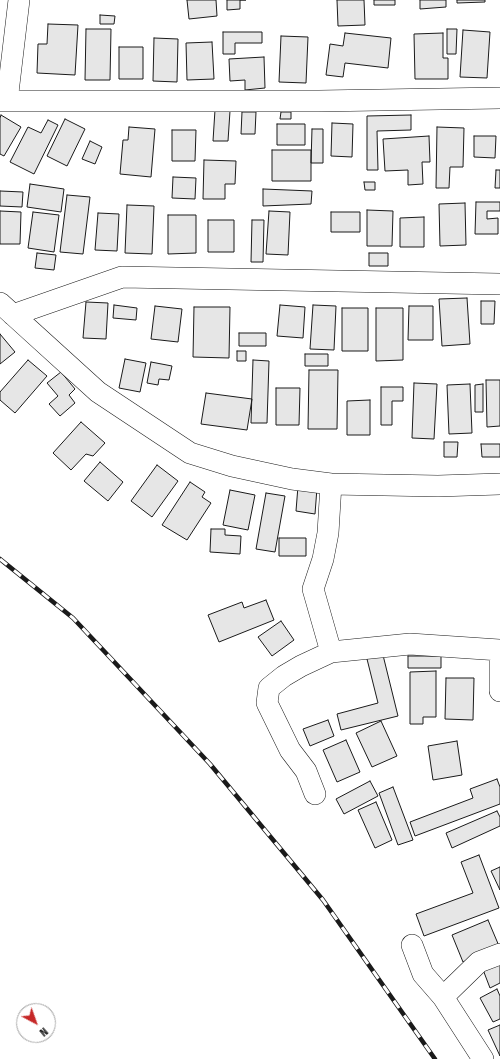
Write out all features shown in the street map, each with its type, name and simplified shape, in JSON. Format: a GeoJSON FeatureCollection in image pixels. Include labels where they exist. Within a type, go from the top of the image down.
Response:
{"type":"FeatureCollection","features":[{"type":"Feature","properties":{"kind":"street"},"geometry":{"type":"LineString","coordinates":[[19,0],[3,101],[319,101],[500,98]]}},
{"type":"Feature","properties":{"kind":"street"},"geometry":{"type":"LineString","coordinates":[[7,309],[122,276],[500,284]]}},
{"type":"Feature","properties":{"kind":"street"},"geometry":{"type":"LineString","coordinates":[[7,309],[98,392],[190,453],[232,466],[284,478],[331,484],[438,486],[500,484]]}},
{"type":"Feature","properties":{"kind":"street"},"geometry":{"type":"LineString","coordinates":[[331,484],[328,533],[323,559],[313,589],[331,652]]}},
{"type":"Feature","properties":{"kind":"street"},"geometry":{"type":"LineString","coordinates":[[315,794],[306,771],[290,750],[267,703],[269,688],[284,676],[301,666],[331,652],[410,644],[500,650],[500,691]]}},
{"type":"Feature","properties":{"kind":"street"},"geometry":{"type":"LineString","coordinates":[[412,945],[423,974],[443,998],[483,1059]]}},
{"type":"Feature","properties":{"kind":"street"},"geometry":{"type":"LineString","coordinates":[[443,998],[479,962],[500,954]]}},
{"type":"Feature","properties":{"kind":"building"},"geometry":{"type":"Polygon","coordinates":[[[187,0],[216,0],[217,16],[189,19],[187,0]]]}},
{"type":"Feature","properties":{"kind":"building"},"geometry":{"type":"Polygon","coordinates":[[[227,0],[240,0],[240,9],[227,10],[227,0]]]}},
{"type":"Feature","properties":{"kind":"building"},"geometry":{"type":"Polygon","coordinates":[[[337,0],[364,0],[365,25],[338,26],[337,0]]]}},
{"type":"Feature","properties":{"kind":"building"},"geometry":{"type":"Polygon","coordinates":[[[374,0],[395,0],[395,5],[374,5],[374,0]]]}},
{"type":"Feature","properties":{"kind":"building"},"geometry":{"type":"Polygon","coordinates":[[[420,0],[446,0],[446,7],[420,9],[420,0]]]}},
{"type":"Feature","properties":{"kind":"building"},"geometry":{"type":"Polygon","coordinates":[[[457,0],[485,0],[485,2],[457,3],[457,0]]]}},
{"type":"Feature","properties":{"kind":"building"},"geometry":{"type":"Polygon","coordinates":[[[100,15],[115,16],[114,24],[100,24],[100,15]]]}},
{"type":"Feature","properties":{"kind":"building"},"geometry":{"type":"Polygon","coordinates":[[[48,24],[78,25],[75,75],[37,73],[38,44],[47,44],[48,24]]]}},
{"type":"Feature","properties":{"kind":"building"},"geometry":{"type":"Polygon","coordinates":[[[86,29],[111,29],[110,80],[85,80],[86,29]]]}},
{"type":"Feature","properties":{"kind":"building"},"geometry":{"type":"Polygon","coordinates":[[[447,29],[457,29],[456,54],[447,54],[447,29]]]}},
{"type":"Feature","properties":{"kind":"building"},"geometry":{"type":"Polygon","coordinates":[[[463,30],[490,32],[487,78],[460,77],[463,30]]]}},
{"type":"Feature","properties":{"kind":"building"},"geometry":{"type":"Polygon","coordinates":[[[223,32],[262,32],[262,43],[235,43],[235,54],[223,54],[223,32]]]}},
{"type":"Feature","properties":{"kind":"building"},"geometry":{"type":"Polygon","coordinates":[[[345,33],[391,38],[388,68],[345,63],[343,77],[326,75],[330,44],[343,46],[345,33]]]}},
{"type":"Feature","properties":{"kind":"building"},"geometry":{"type":"Polygon","coordinates":[[[443,33],[443,58],[448,58],[448,79],[415,79],[414,34],[443,33]]]}},
{"type":"Feature","properties":{"kind":"building"},"geometry":{"type":"Polygon","coordinates":[[[281,36],[308,37],[306,83],[279,82],[281,36]]]}},
{"type":"Feature","properties":{"kind":"building"},"geometry":{"type":"Polygon","coordinates":[[[154,38],[178,39],[177,82],[153,81],[154,38]]]}},
{"type":"Feature","properties":{"kind":"building"},"geometry":{"type":"Polygon","coordinates":[[[212,42],[214,79],[187,80],[186,43],[212,42]]]}},
{"type":"Feature","properties":{"kind":"building"},"geometry":{"type":"Polygon","coordinates":[[[119,47],[143,47],[143,79],[119,79],[119,47]]]}},
{"type":"Feature","properties":{"kind":"building"},"geometry":{"type":"Polygon","coordinates":[[[264,57],[265,88],[245,90],[245,80],[230,81],[229,59],[264,57]]]}},
{"type":"Feature","properties":{"kind":"building"},"geometry":{"type":"Polygon","coordinates":[[[215,110],[230,111],[228,141],[213,141],[215,110]]]}},
{"type":"Feature","properties":{"kind":"building"},"geometry":{"type":"Polygon","coordinates":[[[242,112],[256,112],[255,134],[241,134],[242,112]]]}},
{"type":"Feature","properties":{"kind":"building"},"geometry":{"type":"Polygon","coordinates":[[[281,112],[291,112],[291,119],[280,119],[281,112]]]}},
{"type":"Feature","properties":{"kind":"building"},"geometry":{"type":"Polygon","coordinates":[[[1,115],[21,127],[4,156],[0,154],[1,115]]]}},
{"type":"Feature","properties":{"kind":"building"},"geometry":{"type":"Polygon","coordinates":[[[411,115],[411,130],[377,131],[378,170],[367,170],[367,116],[411,115]]]}},
{"type":"Feature","properties":{"kind":"building"},"geometry":{"type":"Polygon","coordinates":[[[65,119],[85,129],[67,166],[47,156],[65,119]]]}},
{"type":"Feature","properties":{"kind":"building"},"geometry":{"type":"Polygon","coordinates":[[[48,120],[58,125],[34,174],[10,162],[28,127],[41,133],[48,120]]]}},
{"type":"Feature","properties":{"kind":"building"},"geometry":{"type":"Polygon","coordinates":[[[332,123],[353,124],[352,157],[331,156],[332,123]]]}},
{"type":"Feature","properties":{"kind":"building"},"geometry":{"type":"Polygon","coordinates":[[[277,124],[305,124],[305,145],[277,145],[277,124]]]}},
{"type":"Feature","properties":{"kind":"building"},"geometry":{"type":"Polygon","coordinates":[[[129,127],[155,129],[151,177],[120,174],[123,140],[128,140],[129,127]]]}},
{"type":"Feature","properties":{"kind":"building"},"geometry":{"type":"Polygon","coordinates":[[[437,127],[464,128],[463,167],[450,167],[449,188],[436,188],[437,127]]]}},
{"type":"Feature","properties":{"kind":"building"},"geometry":{"type":"Polygon","coordinates":[[[312,129],[323,129],[323,163],[311,163],[312,129]]]}},
{"type":"Feature","properties":{"kind":"building"},"geometry":{"type":"Polygon","coordinates":[[[172,130],[196,130],[195,161],[172,161],[172,130]]]}},
{"type":"Feature","properties":{"kind":"building"},"geometry":{"type":"Polygon","coordinates":[[[429,136],[430,162],[422,162],[423,184],[408,185],[408,170],[385,171],[383,139],[429,136]]]}},
{"type":"Feature","properties":{"kind":"building"},"geometry":{"type":"Polygon","coordinates":[[[474,136],[496,136],[495,158],[474,157],[474,136]]]}},
{"type":"Feature","properties":{"kind":"building"},"geometry":{"type":"Polygon","coordinates":[[[90,141],[102,147],[95,164],[82,159],[90,141]]]}},
{"type":"Feature","properties":{"kind":"building"},"geometry":{"type":"Polygon","coordinates":[[[272,150],[311,150],[311,181],[272,181],[272,150]]]}},
{"type":"Feature","properties":{"kind":"building"},"geometry":{"type":"Polygon","coordinates":[[[204,160],[236,161],[235,184],[225,184],[225,199],[203,199],[204,160]]]}},
{"type":"Feature","properties":{"kind":"building"},"geometry":{"type":"Polygon","coordinates":[[[496,170],[500,170],[500,188],[495,188],[496,170]]]}},
{"type":"Feature","properties":{"kind":"building"},"geometry":{"type":"Polygon","coordinates":[[[173,177],[196,178],[195,199],[172,198],[173,177]]]}},
{"type":"Feature","properties":{"kind":"building"},"geometry":{"type":"Polygon","coordinates":[[[364,182],[375,182],[375,190],[365,190],[364,182]]]}},
{"type":"Feature","properties":{"kind":"building"},"geometry":{"type":"Polygon","coordinates":[[[30,184],[64,189],[61,212],[27,207],[30,184]]]}},
{"type":"Feature","properties":{"kind":"building"},"geometry":{"type":"Polygon","coordinates":[[[263,189],[312,191],[311,204],[263,206],[263,189]]]}},
{"type":"Feature","properties":{"kind":"building"},"geometry":{"type":"Polygon","coordinates":[[[0,191],[23,192],[22,207],[0,206],[0,191]]]}},
{"type":"Feature","properties":{"kind":"building"},"geometry":{"type":"Polygon","coordinates":[[[67,195],[90,197],[83,254],[60,252],[67,195]]]}},
{"type":"Feature","properties":{"kind":"building"},"geometry":{"type":"Polygon","coordinates":[[[476,202],[500,202],[500,211],[487,211],[487,219],[498,218],[498,234],[475,234],[476,202]]]}},
{"type":"Feature","properties":{"kind":"building"},"geometry":{"type":"Polygon","coordinates":[[[465,203],[466,245],[440,246],[439,204],[465,203]]]}},
{"type":"Feature","properties":{"kind":"building"},"geometry":{"type":"Polygon","coordinates":[[[127,205],[154,206],[152,254],[125,253],[127,205]]]}},
{"type":"Feature","properties":{"kind":"building"},"geometry":{"type":"Polygon","coordinates":[[[367,210],[393,211],[392,246],[367,246],[367,210]]]}},
{"type":"Feature","properties":{"kind":"building"},"geometry":{"type":"Polygon","coordinates":[[[0,211],[21,212],[20,244],[0,244],[0,211]]]}},
{"type":"Feature","properties":{"kind":"building"},"geometry":{"type":"Polygon","coordinates":[[[269,211],[290,212],[288,255],[266,254],[269,211]]]}},
{"type":"Feature","properties":{"kind":"building"},"geometry":{"type":"Polygon","coordinates":[[[33,212],[59,215],[54,252],[28,248],[33,212]]]}},
{"type":"Feature","properties":{"kind":"building"},"geometry":{"type":"Polygon","coordinates":[[[331,212],[360,212],[360,232],[331,232],[331,212]]]}},
{"type":"Feature","properties":{"kind":"building"},"geometry":{"type":"Polygon","coordinates":[[[98,213],[119,214],[117,251],[95,250],[98,213]]]}},
{"type":"Feature","properties":{"kind":"building"},"geometry":{"type":"Polygon","coordinates":[[[168,215],[196,215],[196,253],[168,254],[168,215]]]}},
{"type":"Feature","properties":{"kind":"building"},"geometry":{"type":"Polygon","coordinates":[[[424,217],[424,247],[400,247],[400,218],[424,217]]]}},
{"type":"Feature","properties":{"kind":"building"},"geometry":{"type":"Polygon","coordinates":[[[208,220],[234,220],[234,252],[208,252],[208,220]]]}},
{"type":"Feature","properties":{"kind":"building"},"geometry":{"type":"Polygon","coordinates":[[[252,220],[264,220],[263,262],[251,262],[252,220]]]}},
{"type":"Feature","properties":{"kind":"building"},"geometry":{"type":"Polygon","coordinates":[[[37,253],[56,255],[54,270],[35,268],[37,253]]]}},
{"type":"Feature","properties":{"kind":"building"},"geometry":{"type":"Polygon","coordinates":[[[369,253],[388,253],[388,266],[369,266],[369,253]]]}},
{"type":"Feature","properties":{"kind":"building"},"geometry":{"type":"Polygon","coordinates":[[[467,298],[470,344],[442,346],[439,299],[467,298]]]}},
{"type":"Feature","properties":{"kind":"building"},"geometry":{"type":"Polygon","coordinates":[[[481,301],[495,301],[494,324],[481,324],[481,301]]]}},
{"type":"Feature","properties":{"kind":"building"},"geometry":{"type":"Polygon","coordinates":[[[86,302],[108,303],[106,339],[83,338],[86,302]]]}},
{"type":"Feature","properties":{"kind":"building"},"geometry":{"type":"Polygon","coordinates":[[[114,305],[137,308],[136,320],[113,318],[114,305]]]}},
{"type":"Feature","properties":{"kind":"building"},"geometry":{"type":"Polygon","coordinates":[[[280,305],[305,307],[303,338],[277,336],[280,305]]]}},
{"type":"Feature","properties":{"kind":"building"},"geometry":{"type":"Polygon","coordinates":[[[313,305],[336,306],[334,350],[310,349],[313,305]]]}},
{"type":"Feature","properties":{"kind":"building"},"geometry":{"type":"Polygon","coordinates":[[[155,306],[182,309],[178,342],[151,339],[155,306]]]}},
{"type":"Feature","properties":{"kind":"building"},"geometry":{"type":"Polygon","coordinates":[[[409,306],[433,306],[433,340],[408,340],[409,306]]]}},
{"type":"Feature","properties":{"kind":"building"},"geometry":{"type":"Polygon","coordinates":[[[194,307],[230,307],[229,358],[193,357],[194,307]]]}},
{"type":"Feature","properties":{"kind":"building"},"geometry":{"type":"Polygon","coordinates":[[[342,308],[368,308],[368,351],[342,351],[342,308]]]}},
{"type":"Feature","properties":{"kind":"building"},"geometry":{"type":"Polygon","coordinates":[[[376,308],[403,308],[403,360],[376,361],[376,308]]]}},
{"type":"Feature","properties":{"kind":"building"},"geometry":{"type":"Polygon","coordinates":[[[239,333],[266,333],[266,346],[239,346],[239,333]]]}},
{"type":"Feature","properties":{"kind":"building"},"geometry":{"type":"Polygon","coordinates":[[[0,334],[15,352],[0,364],[0,334]]]}},
{"type":"Feature","properties":{"kind":"building"},"geometry":{"type":"Polygon","coordinates":[[[237,351],[246,351],[246,361],[237,361],[237,351]]]}},
{"type":"Feature","properties":{"kind":"building"},"geometry":{"type":"Polygon","coordinates":[[[305,354],[328,354],[328,366],[305,366],[305,354]]]}},
{"type":"Feature","properties":{"kind":"building"},"geometry":{"type":"Polygon","coordinates":[[[125,359],[146,363],[140,392],[119,388],[125,359]]]}},
{"type":"Feature","properties":{"kind":"building"},"geometry":{"type":"Polygon","coordinates":[[[28,360],[47,376],[15,413],[0,400],[0,392],[28,360]]]}},
{"type":"Feature","properties":{"kind":"building"},"geometry":{"type":"Polygon","coordinates":[[[253,360],[269,361],[267,423],[251,423],[253,360]]]}},
{"type":"Feature","properties":{"kind":"building"},"geometry":{"type":"Polygon","coordinates":[[[151,362],[172,366],[169,380],[159,379],[158,385],[147,383],[151,362]]]}},
{"type":"Feature","properties":{"kind":"building"},"geometry":{"type":"Polygon","coordinates":[[[309,370],[338,370],[337,429],[308,429],[309,370]]]}},
{"type":"Feature","properties":{"kind":"building"},"geometry":{"type":"Polygon","coordinates":[[[61,372],[75,389],[69,395],[75,403],[60,416],[49,404],[58,396],[47,383],[61,372]]]}},
{"type":"Feature","properties":{"kind":"building"},"geometry":{"type":"Polygon","coordinates":[[[486,380],[500,380],[500,426],[487,427],[486,380]]]}},
{"type":"Feature","properties":{"kind":"building"},"geometry":{"type":"Polygon","coordinates":[[[414,383],[437,384],[434,439],[412,438],[414,383]]]}},
{"type":"Feature","properties":{"kind":"building"},"geometry":{"type":"Polygon","coordinates":[[[470,384],[472,433],[449,434],[447,385],[470,384]]]}},
{"type":"Feature","properties":{"kind":"building"},"geometry":{"type":"Polygon","coordinates":[[[483,384],[483,412],[475,412],[475,385],[483,384]]]}},
{"type":"Feature","properties":{"kind":"building"},"geometry":{"type":"Polygon","coordinates":[[[381,387],[403,387],[403,401],[392,401],[392,425],[381,425],[381,387]]]}},
{"type":"Feature","properties":{"kind":"building"},"geometry":{"type":"Polygon","coordinates":[[[276,388],[300,388],[299,425],[276,425],[276,388]]]}},
{"type":"Feature","properties":{"kind":"building"},"geometry":{"type":"Polygon","coordinates":[[[206,393],[252,399],[247,430],[201,424],[206,393]]]}},
{"type":"Feature","properties":{"kind":"building"},"geometry":{"type":"Polygon","coordinates":[[[370,400],[370,435],[347,435],[347,401],[370,400]]]}},
{"type":"Feature","properties":{"kind":"building"},"geometry":{"type":"Polygon","coordinates":[[[81,422],[105,443],[93,456],[86,454],[71,470],[53,453],[81,422]]]}},
{"type":"Feature","properties":{"kind":"building"},"geometry":{"type":"Polygon","coordinates":[[[444,442],[458,442],[457,457],[444,457],[444,442]]]}},
{"type":"Feature","properties":{"kind":"building"},"geometry":{"type":"Polygon","coordinates":[[[481,444],[500,444],[500,457],[482,457],[481,444]]]}},
{"type":"Feature","properties":{"kind":"building"},"geometry":{"type":"Polygon","coordinates":[[[100,462],[123,482],[108,501],[84,481],[100,462]]]}},
{"type":"Feature","properties":{"kind":"building"},"geometry":{"type":"Polygon","coordinates":[[[157,465],[178,481],[152,517],[131,501],[157,465]]]}},
{"type":"Feature","properties":{"kind":"building"},"geometry":{"type":"Polygon","coordinates":[[[190,482],[205,492],[202,497],[211,503],[187,540],[162,525],[190,482]]]}},
{"type":"Feature","properties":{"kind":"building"},"geometry":{"type":"Polygon","coordinates":[[[298,486],[317,488],[315,514],[296,511],[298,486]]]}},
{"type":"Feature","properties":{"kind":"building"},"geometry":{"type":"Polygon","coordinates":[[[230,490],[255,495],[248,530],[223,525],[230,490]]]}},
{"type":"Feature","properties":{"kind":"building"},"geometry":{"type":"Polygon","coordinates":[[[266,493],[285,496],[275,552],[256,549],[266,493]]]}},
{"type":"Feature","properties":{"kind":"building"},"geometry":{"type":"Polygon","coordinates":[[[211,529],[225,529],[225,535],[241,536],[240,554],[210,552],[211,529]]]}},
{"type":"Feature","properties":{"kind":"building"},"geometry":{"type":"Polygon","coordinates":[[[279,538],[306,538],[306,556],[279,556],[279,538]]]}},
{"type":"Feature","properties":{"kind":"building"},"geometry":{"type":"Polygon","coordinates":[[[266,600],[274,620],[219,642],[208,615],[242,602],[244,608],[266,600]]]}},
{"type":"Feature","properties":{"kind":"building"},"geometry":{"type":"Polygon","coordinates":[[[281,621],[294,640],[272,656],[258,637],[281,621]]]}},
{"type":"Feature","properties":{"kind":"building"},"geometry":{"type":"Polygon","coordinates":[[[382,651],[398,716],[341,730],[337,714],[378,703],[366,655],[382,651]]]}},
{"type":"Feature","properties":{"kind":"building"},"geometry":{"type":"Polygon","coordinates":[[[408,656],[441,656],[441,668],[408,668],[408,656]]]}},
{"type":"Feature","properties":{"kind":"building"},"geometry":{"type":"Polygon","coordinates":[[[436,671],[436,717],[423,717],[423,724],[410,724],[410,672],[436,671]]]}},
{"type":"Feature","properties":{"kind":"building"},"geometry":{"type":"Polygon","coordinates":[[[446,678],[474,678],[473,720],[445,719],[446,678]]]}},
{"type":"Feature","properties":{"kind":"building"},"geometry":{"type":"Polygon","coordinates":[[[328,720],[334,736],[310,746],[303,729],[328,720]]]}},
{"type":"Feature","properties":{"kind":"building"},"geometry":{"type":"Polygon","coordinates":[[[381,721],[397,756],[372,767],[356,733],[381,721]]]}},
{"type":"Feature","properties":{"kind":"building"},"geometry":{"type":"Polygon","coordinates":[[[346,740],[360,772],[337,782],[323,750],[346,740]]]}},
{"type":"Feature","properties":{"kind":"building"},"geometry":{"type":"Polygon","coordinates":[[[457,741],[462,775],[433,780],[428,746],[457,741]]]}},
{"type":"Feature","properties":{"kind":"building"},"geometry":{"type":"Polygon","coordinates":[[[497,779],[500,787],[500,804],[415,836],[410,822],[473,798],[470,789],[497,779]]]}},
{"type":"Feature","properties":{"kind":"building"},"geometry":{"type":"Polygon","coordinates":[[[370,781],[378,796],[344,814],[336,799],[370,781]]]}},
{"type":"Feature","properties":{"kind":"building"},"geometry":{"type":"Polygon","coordinates":[[[393,787],[413,840],[398,845],[379,793],[393,787]]]}},
{"type":"Feature","properties":{"kind":"building"},"geometry":{"type":"Polygon","coordinates":[[[376,802],[392,840],[375,848],[358,810],[376,802]]]}},
{"type":"Feature","properties":{"kind":"building"},"geometry":{"type":"Polygon","coordinates":[[[497,811],[500,817],[500,826],[452,848],[446,833],[497,811]]]}},
{"type":"Feature","properties":{"kind":"building"},"geometry":{"type":"Polygon","coordinates":[[[479,855],[499,908],[424,936],[416,914],[473,893],[461,862],[479,855]]]}},
{"type":"Feature","properties":{"kind":"building"},"geometry":{"type":"Polygon","coordinates":[[[500,867],[500,890],[491,871],[500,867]]]}},
{"type":"Feature","properties":{"kind":"building"},"geometry":{"type":"Polygon","coordinates":[[[488,920],[499,946],[463,962],[452,935],[488,920]]]}},
{"type":"Feature","properties":{"kind":"building"},"geometry":{"type":"Polygon","coordinates":[[[500,959],[500,983],[490,988],[482,967],[500,959]]]}},
{"type":"Feature","properties":{"kind":"building"},"geometry":{"type":"Polygon","coordinates":[[[497,989],[500,996],[500,1019],[493,1022],[480,998],[497,989]]]}},
{"type":"Feature","properties":{"kind":"building"},"geometry":{"type":"Polygon","coordinates":[[[500,1025],[500,1056],[488,1030],[500,1025]]]}},
{"type":"Feature","properties":{"kind":"railway"},"geometry":{"type":"LineString","coordinates":[[0,559],[73,618],[210,764],[323,900],[435,1059]]}}]}
